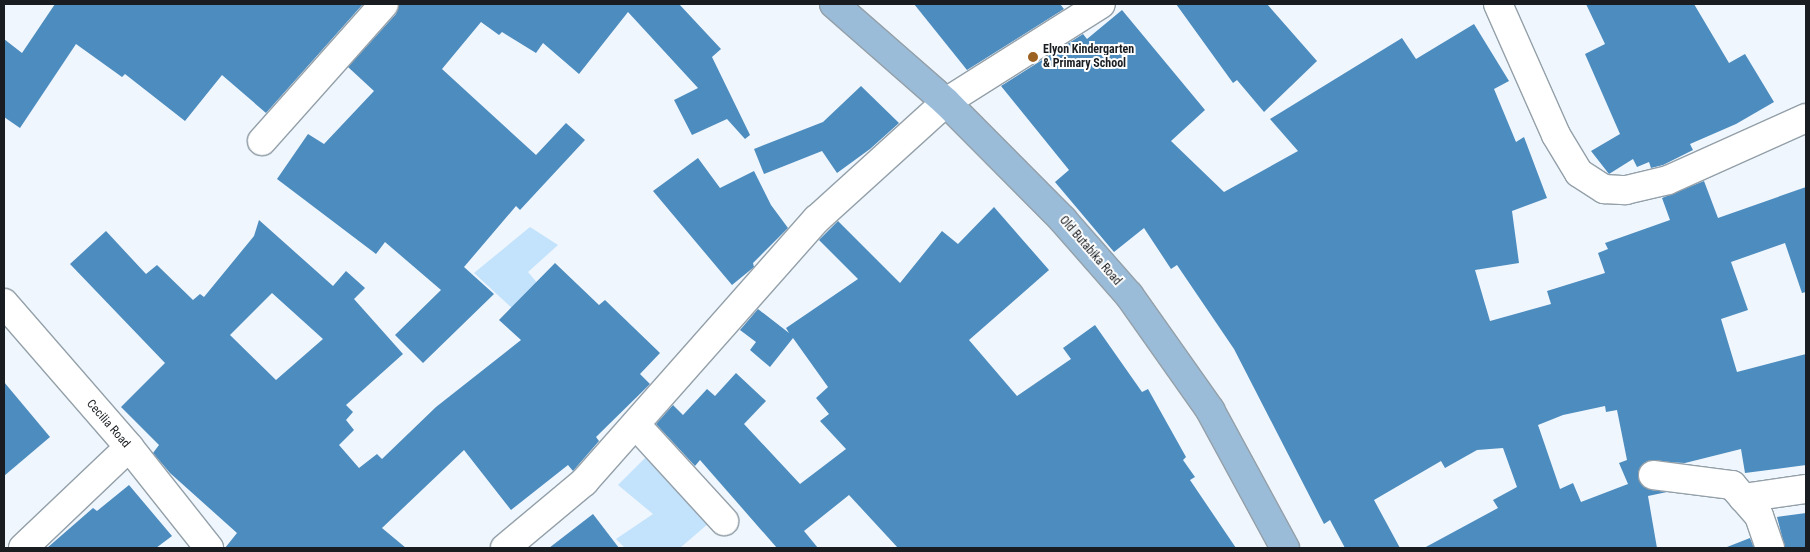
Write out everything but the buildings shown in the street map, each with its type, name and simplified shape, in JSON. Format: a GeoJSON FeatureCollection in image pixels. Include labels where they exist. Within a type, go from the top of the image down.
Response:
{"type":"FeatureCollection","features":[{"type":"Feature","properties":{"kind":"main road","name":"Old Butabika Road"},"geometry":{"type":"LineString","coordinates":[[834,4],[946,102],[1063,220],[1129,295],[1210,410],[1285,548]]}},
{"type":"Feature","properties":{"kind":"street"},"geometry":{"type":"LineString","coordinates":[[262,141],[384,4]]}},
{"type":"Feature","properties":{"kind":"street"},"geometry":{"type":"LineString","coordinates":[[505,548],[584,482],[637,426],[796,240],[946,102],[1101,4]]}},
{"type":"Feature","properties":{"kind":"street"},"geometry":{"type":"LineString","coordinates":[[1498,4],[1556,135],[1578,173],[1604,188],[1626,190],[1668,180],[1806,118]]}},
{"type":"Feature","properties":{"kind":"street","name":"Cecilia Road"},"geometry":{"type":"LineString","coordinates":[[4,303],[129,447],[209,548]]}},
{"type":"Feature","properties":{"kind":"street"},"geometry":{"type":"LineString","coordinates":[[637,426],[724,521]]}},
{"type":"Feature","properties":{"kind":"street"},"geometry":{"type":"LineString","coordinates":[[23,548],[129,447]]}},
{"type":"Feature","properties":{"kind":"street"},"geometry":{"type":"LineString","coordinates":[[1653,475],[1732,485],[1759,516],[1770,548]]}},
{"type":"Feature","properties":{"kind":"street"},"geometry":{"type":"LineString","coordinates":[[1743,498],[1806,489]]}},
{"type":"Feature","properties":{"kind":"shaded area"},"geometry":{"type":"Polygon","coordinates":[[[530,227],[558,245],[528,272],[539,285],[513,309],[474,273],[530,227]]]}},
{"type":"Feature","properties":{"kind":"shaded area"},"geometry":{"type":"Polygon","coordinates":[[[650,453],[709,523],[680,548],[625,548],[616,539],[653,514],[618,485],[650,453]]]}},
{"type":"Feature","properties":{"kind":"place","name":"Elyon Kindergarten & Primary School"},"geometry":{"type":"Point","coordinates":[1033,57]}}]}
